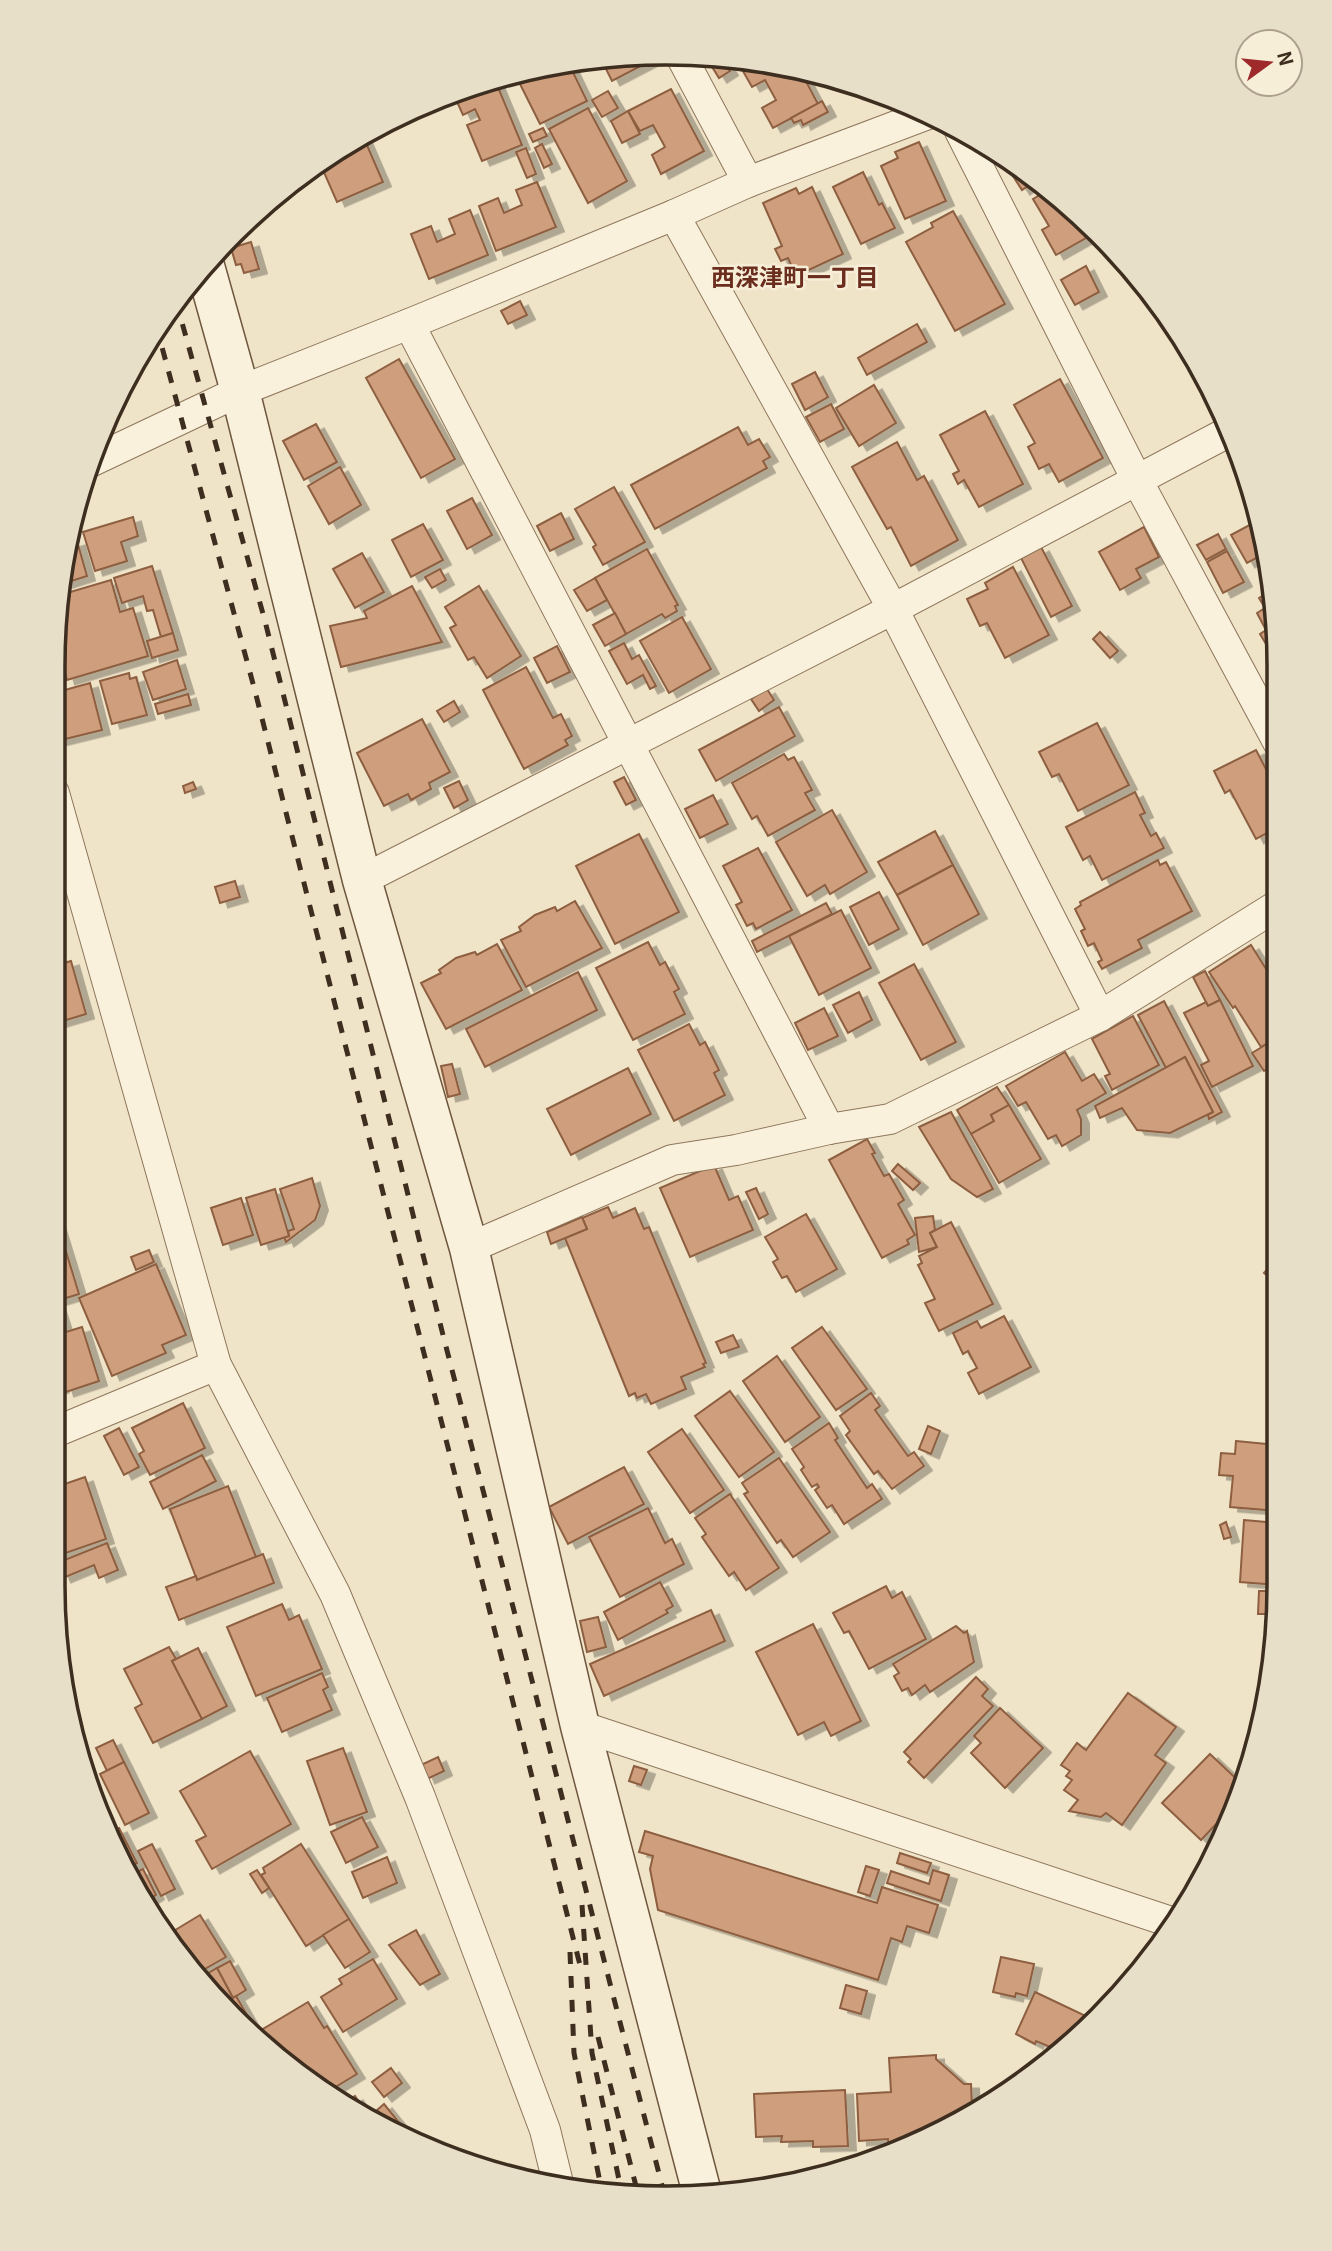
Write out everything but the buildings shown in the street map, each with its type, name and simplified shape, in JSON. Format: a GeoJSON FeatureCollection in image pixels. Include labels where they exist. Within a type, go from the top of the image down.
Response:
{"type":"FeatureCollection","features":[{"type":"Feature","properties":{"kind":"street"},"geometry":{"type":"LineString","coordinates":[[686,66],[748,182]]}},
{"type":"Feature","properties":{"kind":"street"},"geometry":{"type":"LineString","coordinates":[[103,457],[240,391],[674,215],[748,182],[914,119]]}},
{"type":"Feature","properties":{"kind":"street"},"geometry":{"type":"LineString","coordinates":[[967,145],[1138,480],[1267,721]]}},
{"type":"Feature","properties":{"kind":"street"},"geometry":{"type":"LineString","coordinates":[[674,215],[893,609],[1100,1016]]}},
{"type":"Feature","properties":{"kind":"street"},"geometry":{"type":"LineString","coordinates":[[208,277],[240,391],[362,880],[469,1248],[580,1727],[701,2185]]}},
{"type":"Feature","properties":{"kind":"street"},"geometry":{"type":"LineString","coordinates":[[409,324],[829,1129]]}},
{"type":"Feature","properties":{"kind":"street"},"geometry":{"type":"LineString","coordinates":[[362,880],[893,609],[1221,436]]}},
{"type":"Feature","properties":{"kind":"street"},"geometry":{"type":"LineString","coordinates":[[65,832],[215,1365],[335,1594],[404,1759],[545,2130],[556,2176]]}},
{"type":"Feature","properties":{"kind":"street"},"geometry":{"type":"LineString","coordinates":[[469,1248],[672,1160],[890,1119],[1100,1016],[1267,912]]}},
{"type":"Feature","properties":{"kind":"street"},"geometry":{"type":"LineString","coordinates":[[65,1428],[215,1365]]}},
{"type":"Feature","properties":{"kind":"street"},"geometry":{"type":"LineString","coordinates":[[580,1727],[1165,1920]]}},
{"type":"Feature","properties":{"kind":"railway"},"geometry":{"type":"LineString","coordinates":[[179,313],[265,621],[443,1335],[662,2186]]}},
{"type":"Feature","properties":{"kind":"railway"},"geometry":{"type":"LineString","coordinates":[[160,341],[255,691],[580,1965]]}},
{"type":"Feature","properties":{"kind":"railway"},"geometry":{"type":"LineString","coordinates":[[582,1905],[592,2053],[620,2184]]}},
{"type":"Feature","properties":{"kind":"railway"},"geometry":{"type":"LineString","coordinates":[[570,1952],[574,2053],[600,2182]]}},
{"type":"Feature","properties":{"kind":"railway"},"geometry":{"type":"LineString","coordinates":[[598,2037],[636,2185]]}},
{"type":"Feature","properties":{"kind":"district","name":"西深津町一丁目"},"geometry":{"type":"Point","coordinates":[795,278]}}]}
